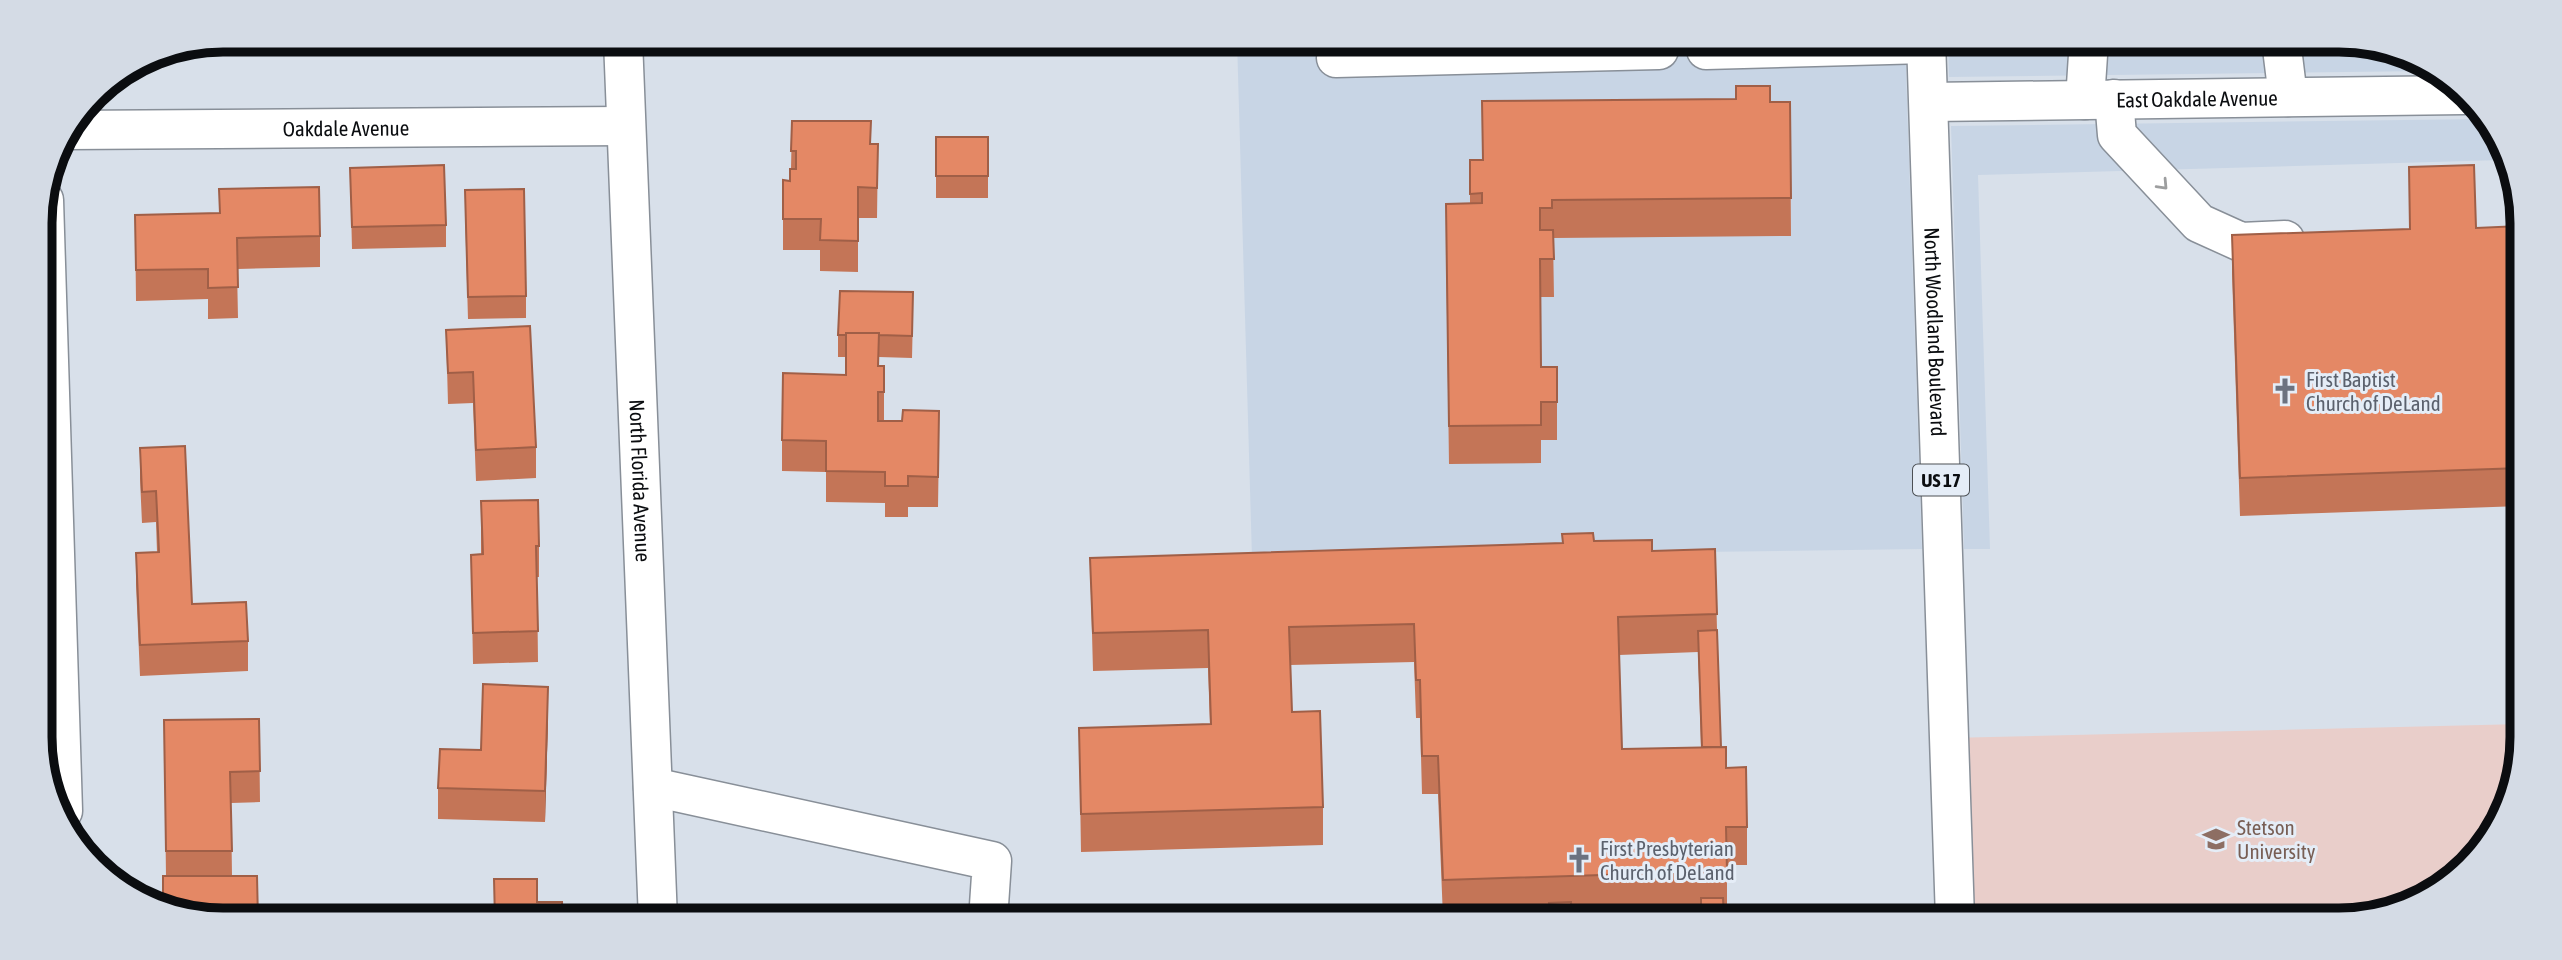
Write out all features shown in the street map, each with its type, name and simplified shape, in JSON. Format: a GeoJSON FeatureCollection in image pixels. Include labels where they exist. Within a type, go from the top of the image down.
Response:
{"type":"FeatureCollection","features":[{"type":"Feature","properties":{"kind":"street"},"geometry":{"type":"LineString","coordinates":[[1336,58],[1388,52]]}},
{"type":"Feature","properties":{"kind":"street","name":"North Woodland Boulevard"},"geometry":{"type":"LineString","coordinates":[[1927,52],[1955,907]]}},
{"type":"Feature","properties":{"kind":"street"},"geometry":{"type":"LineString","coordinates":[[2091,52],[2099,99],[2117,135],[2199,223],[2241,242],[2319,239]]}},
{"type":"Feature","properties":{"kind":"street"},"geometry":{"type":"LineString","coordinates":[[2282,52],[2288,97]]}},
{"type":"Feature","properties":{"kind":"street","name":"North Florida Avenue"},"geometry":{"type":"LineString","coordinates":[[622,53],[658,908]]}},
{"type":"Feature","properties":{"kind":"street","name":"East Oakdale Avenue"},"geometry":{"type":"LineString","coordinates":[[1929,102],[2451,95]]}},
{"type":"Feature","properties":{"kind":"street","name":"Oakdale Avenue"},"geometry":{"type":"LineString","coordinates":[[80,130],[625,126]]}},
{"type":"Feature","properties":{"kind":"street"},"geometry":{"type":"LineString","coordinates":[[53,473],[62,792]]}},
{"type":"Feature","properties":{"kind":"street"},"geometry":{"type":"LineString","coordinates":[[653,787],[992,861],[989,908]]}},
{"type":"Feature","properties":{"kind":"shaded area"},"geometry":{"type":"Polygon","coordinates":[[[1905,52],[1922,549],[1252,558],[1237,53],[1905,52]]]}},
{"type":"Feature","properties":{"kind":"shaded area"},"geometry":{"type":"Polygon","coordinates":[[[1948,52],[2338,52],[2372,56],[2416,71],[1949,77],[1948,52]]]}},
{"type":"Feature","properties":{"kind":"shaded area"},"geometry":{"type":"Polygon","coordinates":[[[2474,119],[2487,138],[2497,160],[1978,175],[1990,549],[1964,549],[1951,126],[2474,119]]]}},
{"type":"Feature","properties":{"kind":"shaded area","name":"Stetson University"},"geometry":{"type":"Polygon","coordinates":[[[2510,724],[2504,781],[2492,812],[2474,841],[2443,872],[2424,885],[2393,898],[2350,907],[1954,907],[1949,738],[2510,724]]]}},
{"type":"Feature","properties":{"kind":"building"},"geometry":{"type":"Polygon","coordinates":[[[1736,86],[1770,86],[1770,102],[1790,102],[1791,198],[1552,200],[1552,208],[1540,208],[1540,230],[1553,230],[1554,259],[1540,259],[1541,367],[1557,367],[1557,402],[1541,402],[1541,425],[1449,426],[1446,204],[1482,203],[1482,193],[1470,194],[1470,160],[1483,160],[1482,101],[1736,99],[1736,86]]]}},
{"type":"Feature","properties":{"kind":"building"},"geometry":{"type":"Polygon","coordinates":[[[792,121],[871,121],[870,144],[878,144],[877,188],[858,187],[858,241],[820,240],[821,219],[783,219],[783,180],[790,181],[790,169],[796,169],[796,151],[791,151],[792,121]]]}},
{"type":"Feature","properties":{"kind":"building"},"geometry":{"type":"Polygon","coordinates":[[[936,137],[988,137],[988,176],[936,176],[936,137]]]}},
{"type":"Feature","properties":{"kind":"building"},"geometry":{"type":"Polygon","coordinates":[[[444,165],[446,225],[352,227],[350,168],[444,165]]]}},
{"type":"Feature","properties":{"kind":"building"},"geometry":{"type":"Polygon","coordinates":[[[2474,165],[2476,228],[2510,226],[2510,468],[2240,478],[2232,235],[2410,229],[2409,167],[2474,165]]]}},
{"type":"Feature","properties":{"kind":"building"},"geometry":{"type":"Polygon","coordinates":[[[319,187],[320,236],[237,238],[238,287],[208,288],[208,269],[136,270],[135,215],[220,213],[219,189],[319,187]]]}},
{"type":"Feature","properties":{"kind":"building"},"geometry":{"type":"Polygon","coordinates":[[[524,189],[526,296],[468,297],[465,190],[524,189]]]}},
{"type":"Feature","properties":{"kind":"building"},"geometry":{"type":"Polygon","coordinates":[[[840,291],[913,292],[912,336],[879,333],[838,335],[840,291]]]}},
{"type":"Feature","properties":{"kind":"building"},"geometry":{"type":"Polygon","coordinates":[[[530,326],[536,447],[476,450],[473,372],[448,373],[446,330],[530,326]]]}},
{"type":"Feature","properties":{"kind":"building"},"geometry":{"type":"Polygon","coordinates":[[[846,333],[879,333],[878,366],[884,366],[884,392],[878,392],[878,421],[902,421],[903,410],[939,411],[938,477],[908,476],[908,486],[885,486],[885,472],[826,471],[826,441],[782,440],[783,373],[846,375],[846,333]]]}},
{"type":"Feature","properties":{"kind":"building"},"geometry":{"type":"Polygon","coordinates":[[[185,446],[192,604],[246,602],[248,641],[140,645],[136,553],[159,552],[156,491],[142,492],[140,448],[185,446]]]}},
{"type":"Feature","properties":{"kind":"building"},"geometry":{"type":"Polygon","coordinates":[[[538,500],[538,631],[473,633],[471,555],[483,554],[481,501],[538,500]]]}},
{"type":"Feature","properties":{"kind":"building"},"geometry":{"type":"Polygon","coordinates":[[[1593,533],[1594,541],[1652,540],[1652,551],[1715,549],[1717,614],[1618,617],[1622,749],[1726,747],[1726,768],[1746,767],[1747,827],[1726,827],[1727,871],[1443,880],[1438,756],[1422,756],[1420,680],[1416,680],[1414,624],[1289,627],[1292,712],[1320,711],[1323,807],[1081,814],[1079,728],[1211,724],[1208,630],[1093,633],[1090,558],[1563,543],[1562,534],[1593,533]]]}},
{"type":"Feature","properties":{"kind":"building"},"geometry":{"type":"Polygon","coordinates":[[[1717,630],[1721,747],[1702,747],[1698,631],[1717,630]]]}},
{"type":"Feature","properties":{"kind":"building"},"geometry":{"type":"Polygon","coordinates":[[[483,684],[548,687],[545,791],[438,788],[440,749],[481,750],[483,684]]]}},
{"type":"Feature","properties":{"kind":"building"},"geometry":{"type":"Polygon","coordinates":[[[259,719],[260,771],[230,772],[232,851],[166,851],[164,720],[259,719]]]}},
{"type":"Feature","properties":{"kind":"building"},"geometry":{"type":"Polygon","coordinates":[[[163,876],[257,876],[258,908],[201,906],[163,896],[163,876]]]}},
{"type":"Feature","properties":{"kind":"building"},"geometry":{"type":"Polygon","coordinates":[[[494,879],[537,879],[537,902],[562,902],[562,908],[495,908],[494,879]]]}},
{"type":"Feature","properties":{"kind":"building"},"geometry":{"type":"Polygon","coordinates":[[[1701,898],[1723,898],[1723,907],[1701,907],[1701,898]]]}},
{"type":"Feature","properties":{"kind":"building"},"geometry":{"type":"Polygon","coordinates":[[[1571,902],[1571,907],[1549,907],[1549,903],[1571,902]]]}},
{"type":"Feature","properties":{"kind":"place","name":"First Baptist Church of DeLand"},"geometry":{"type":"Point","coordinates":[2285,391]}},
{"type":"Feature","properties":{"kind":"place","name":"Stetson University"},"geometry":{"type":"Point","coordinates":[2216,839]}},
{"type":"Feature","properties":{"kind":"place","name":"First Presbyterian Church of DeLand"},"geometry":{"type":"Point","coordinates":[1579,860]}}]}
